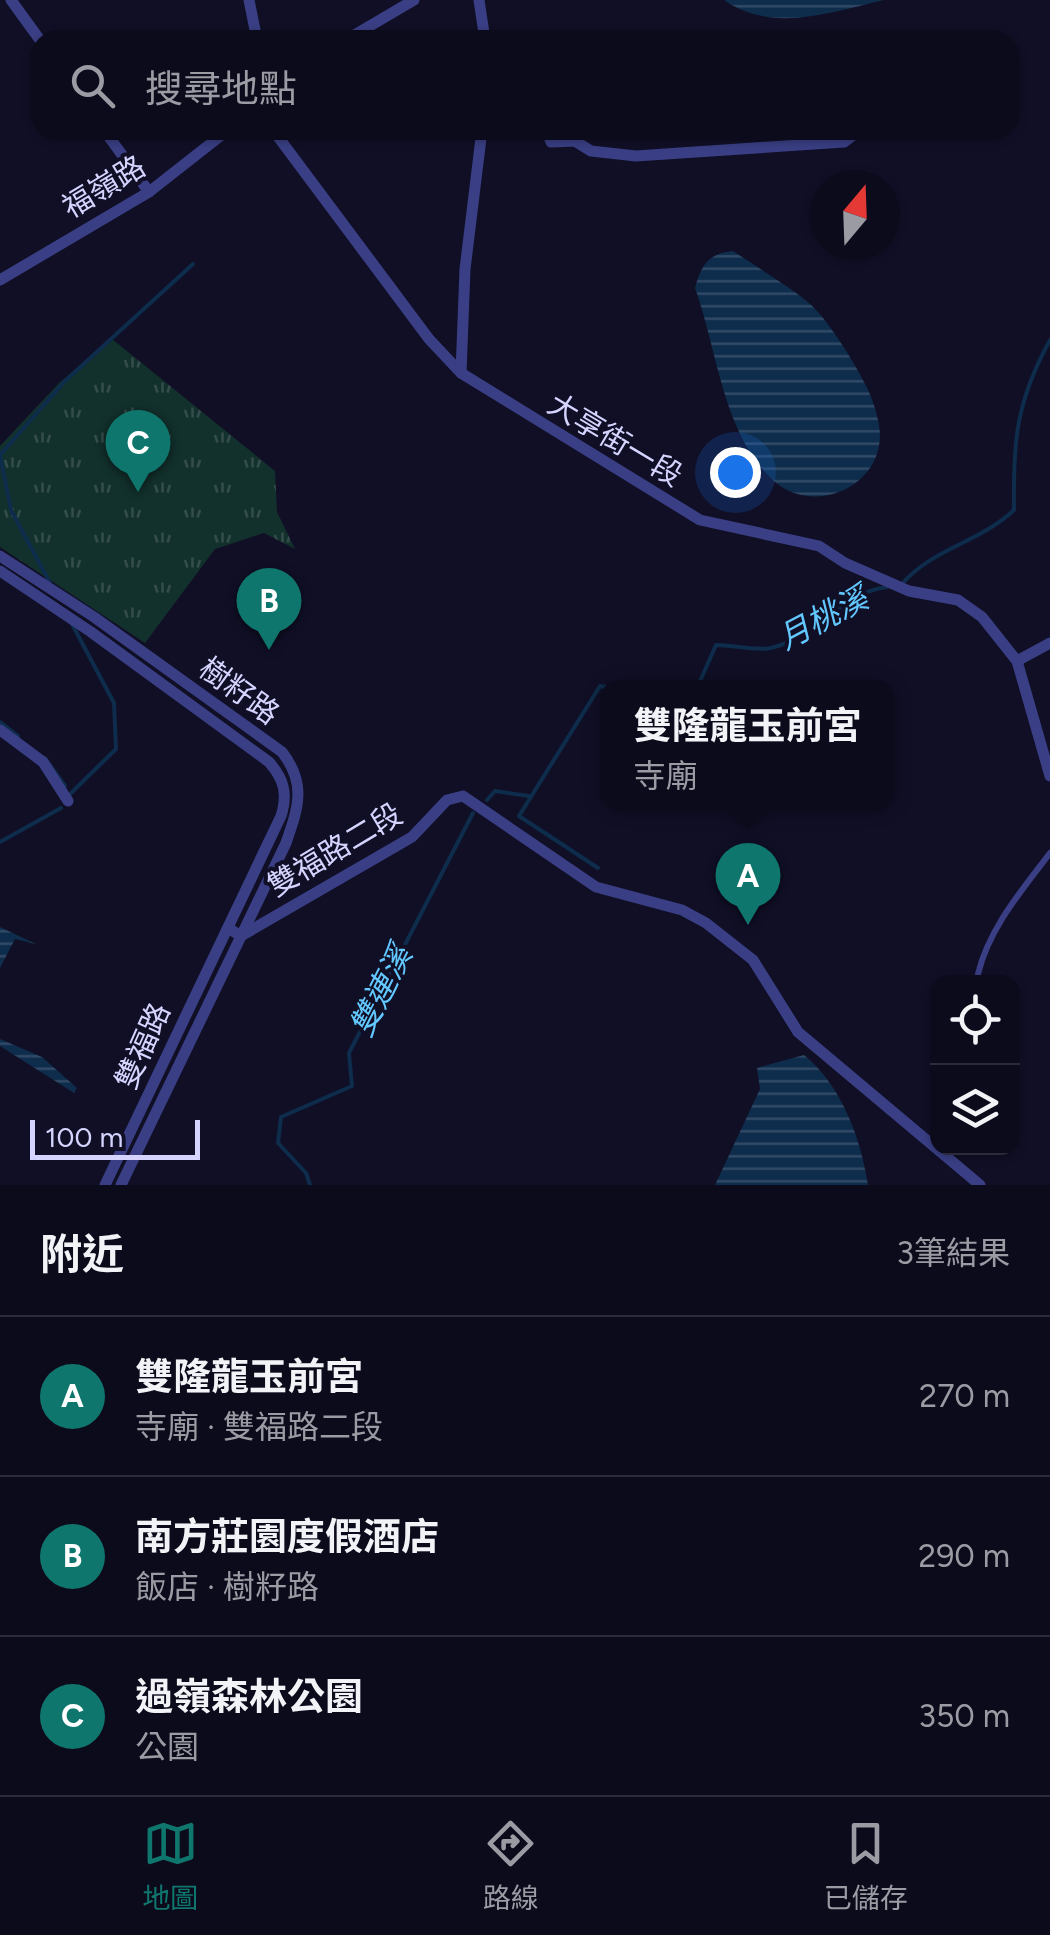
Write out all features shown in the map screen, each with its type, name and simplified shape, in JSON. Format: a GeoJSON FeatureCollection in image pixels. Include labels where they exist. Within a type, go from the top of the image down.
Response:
{"type":"FeatureCollection","features":[{"type":"Feature","properties":{"kind":"street"},"geometry":{"type":"LineString","coordinates":[[11,0],[33,30]]}},
{"type":"Feature","properties":{"kind":"street"},"geometry":{"type":"LineString","coordinates":[[249,0],[255,30]]}},
{"type":"Feature","properties":{"kind":"street"},"geometry":{"type":"LineString","coordinates":[[363,30],[414,0]]}},
{"type":"Feature","properties":{"kind":"street"},"geometry":{"type":"LineString","coordinates":[[479,0],[484,30]]}},
{"type":"Feature","properties":{"kind":"street"},"geometry":{"type":"LineString","coordinates":[[111,140],[149,192]]}},
{"type":"Feature","properties":{"kind":"street","name":"福嶺路"},"geometry":{"type":"LineString","coordinates":[[0,280],[149,192],[215,140]]}},
{"type":"Feature","properties":{"kind":"street","name":"大享街一段"},"geometry":{"type":"LineString","coordinates":[[280,140],[429,339],[461,373],[700,520],[786,542],[810,543],[910,591],[947,596],[968,606],[995,630],[1017,661]]}},
{"type":"Feature","properties":{"kind":"street"},"geometry":{"type":"LineString","coordinates":[[461,373],[464,269],[481,140]]}},
{"type":"Feature","properties":{"kind":"street"},"geometry":{"type":"LineString","coordinates":[[550,140],[575,141],[591,151],[636,156],[847,140]]}},
{"type":"Feature","properties":{"kind":"street","name":"樹籽路"},"geometry":{"type":"LineString","coordinates":[[0,556],[131,642],[282,752],[294,768],[300,787],[297,811],[241,936]]}},
{"type":"Feature","properties":{"kind":"street","name":"樹籽路"},"geometry":{"type":"LineString","coordinates":[[0,571],[91,632],[280,774],[285,803],[228,928]]}},
{"type":"Feature","properties":{"kind":"street"},"geometry":{"type":"LineString","coordinates":[[1050,644],[1017,661],[1050,776]]}},
{"type":"Feature","properties":{"kind":"street"},"geometry":{"type":"LineString","coordinates":[[0,730],[43,762],[68,801]]}},
{"type":"Feature","properties":{"kind":"street","name":"雙福路二段"},"geometry":{"type":"LineString","coordinates":[[241,936],[412,837],[447,800],[463,796],[596,887],[682,910],[706,922],[753,960],[798,1032],[980,1185]]}},
{"type":"Feature","properties":{"kind":"street"},"geometry":{"type":"LineString","coordinates":[[122,1185],[241,936],[228,928]]}},
{"type":"Feature","properties":{"kind":"street","name":"雙福路"},"geometry":{"type":"LineString","coordinates":[[106,1185],[228,928]]}},
{"type":"Feature","properties":{"kind":"lane"},"geometry":{"type":"LineString","coordinates":[[978,974],[984,952],[1009,909],[1050,853]]}},
{"type":"Feature","properties":{"kind":"green space"},"geometry":{"type":"Polygon","coordinates":[[[112,339],[275,471],[277,512],[295,549],[264,533],[215,549],[145,643],[0,547],[0,446],[60,382],[112,339]]]}},
{"type":"Feature","properties":{"kind":"water"},"geometry":{"type":"Polygon","coordinates":[[[724,0],[884,0],[823,14],[782,18],[762,16],[724,0]]]}},
{"type":"Feature","properties":{"kind":"water"},"geometry":{"type":"Polygon","coordinates":[[[733,251],[816,310],[840,341],[868,389],[880,429],[877,454],[857,482],[842,491],[808,496],[775,482],[758,463],[733,417],[695,288],[707,262],[718,254],[733,251]]]}},
{"type":"Feature","properties":{"kind":"water"},"geometry":{"type":"Polygon","coordinates":[[[0,927],[36,944],[15,939],[0,968],[0,927]]]}},
{"type":"Feature","properties":{"kind":"water"},"geometry":{"type":"Polygon","coordinates":[[[0,1039],[42,1057],[77,1088],[74,1093],[0,1046],[0,1039]]]}},
{"type":"Feature","properties":{"kind":"water"},"geometry":{"type":"Polygon","coordinates":[[[804,1055],[829,1082],[848,1114],[868,1185],[715,1185],[760,1089],[757,1068],[804,1055]]]}},
{"type":"Feature","properties":{"kind":"waterway"},"geometry":{"type":"LineString","coordinates":[[50,583],[11,510],[0,455],[64,382],[193,264]]}},
{"type":"Feature","properties":{"kind":"waterway","name":"月桃溪"},"geometry":{"type":"LineString","coordinates":[[901,585],[926,563],[986,531],[1014,510],[1014,463],[1023,403],[1050,340]]}},
{"type":"Feature","properties":{"kind":"waterway","name":"月桃溪"},"geometry":{"type":"LineString","coordinates":[[701,680],[716,645],[765,649],[787,643],[856,597],[887,587]]}},
{"type":"Feature","properties":{"kind":"waterway"},"geometry":{"type":"LineString","coordinates":[[70,794],[116,749],[114,703],[72,624]]}},
{"type":"Feature","properties":{"kind":"waterway","name":"月桃溪"},"geometry":{"type":"LineString","coordinates":[[598,868],[519,816],[600,686]]}},
{"type":"Feature","properties":{"kind":"waterway"},"geometry":{"type":"LineString","coordinates":[[0,722],[18,736]]}},
{"type":"Feature","properties":{"kind":"waterway"},"geometry":{"type":"LineString","coordinates":[[45,758],[65,786]]}},
{"type":"Feature","properties":{"kind":"waterway","name":"雙連溪"},"geometry":{"type":"LineString","coordinates":[[487,800],[495,791],[529,796]]}},
{"type":"Feature","properties":{"kind":"waterway"},"geometry":{"type":"LineString","coordinates":[[0,842],[61,808]]}},
{"type":"Feature","properties":{"kind":"waterway","name":"雙連溪"},"geometry":{"type":"LineString","coordinates":[[310,1185],[306,1173],[278,1143],[281,1117],[352,1086],[349,1053],[473,813]]}},
{"type":"Feature","properties":{"kind":"place","name":"過嶺森林公園"},"geometry":{"type":"Point","coordinates":[138,492]}},
{"type":"Feature","properties":{"kind":"place","name":"南方莊園度假酒店"},"geometry":{"type":"Point","coordinates":[269,650]}},
{"type":"Feature","properties":{"kind":"place","name":"雙隆龍玉前宮"},"geometry":{"type":"Point","coordinates":[748,925]}}]}
